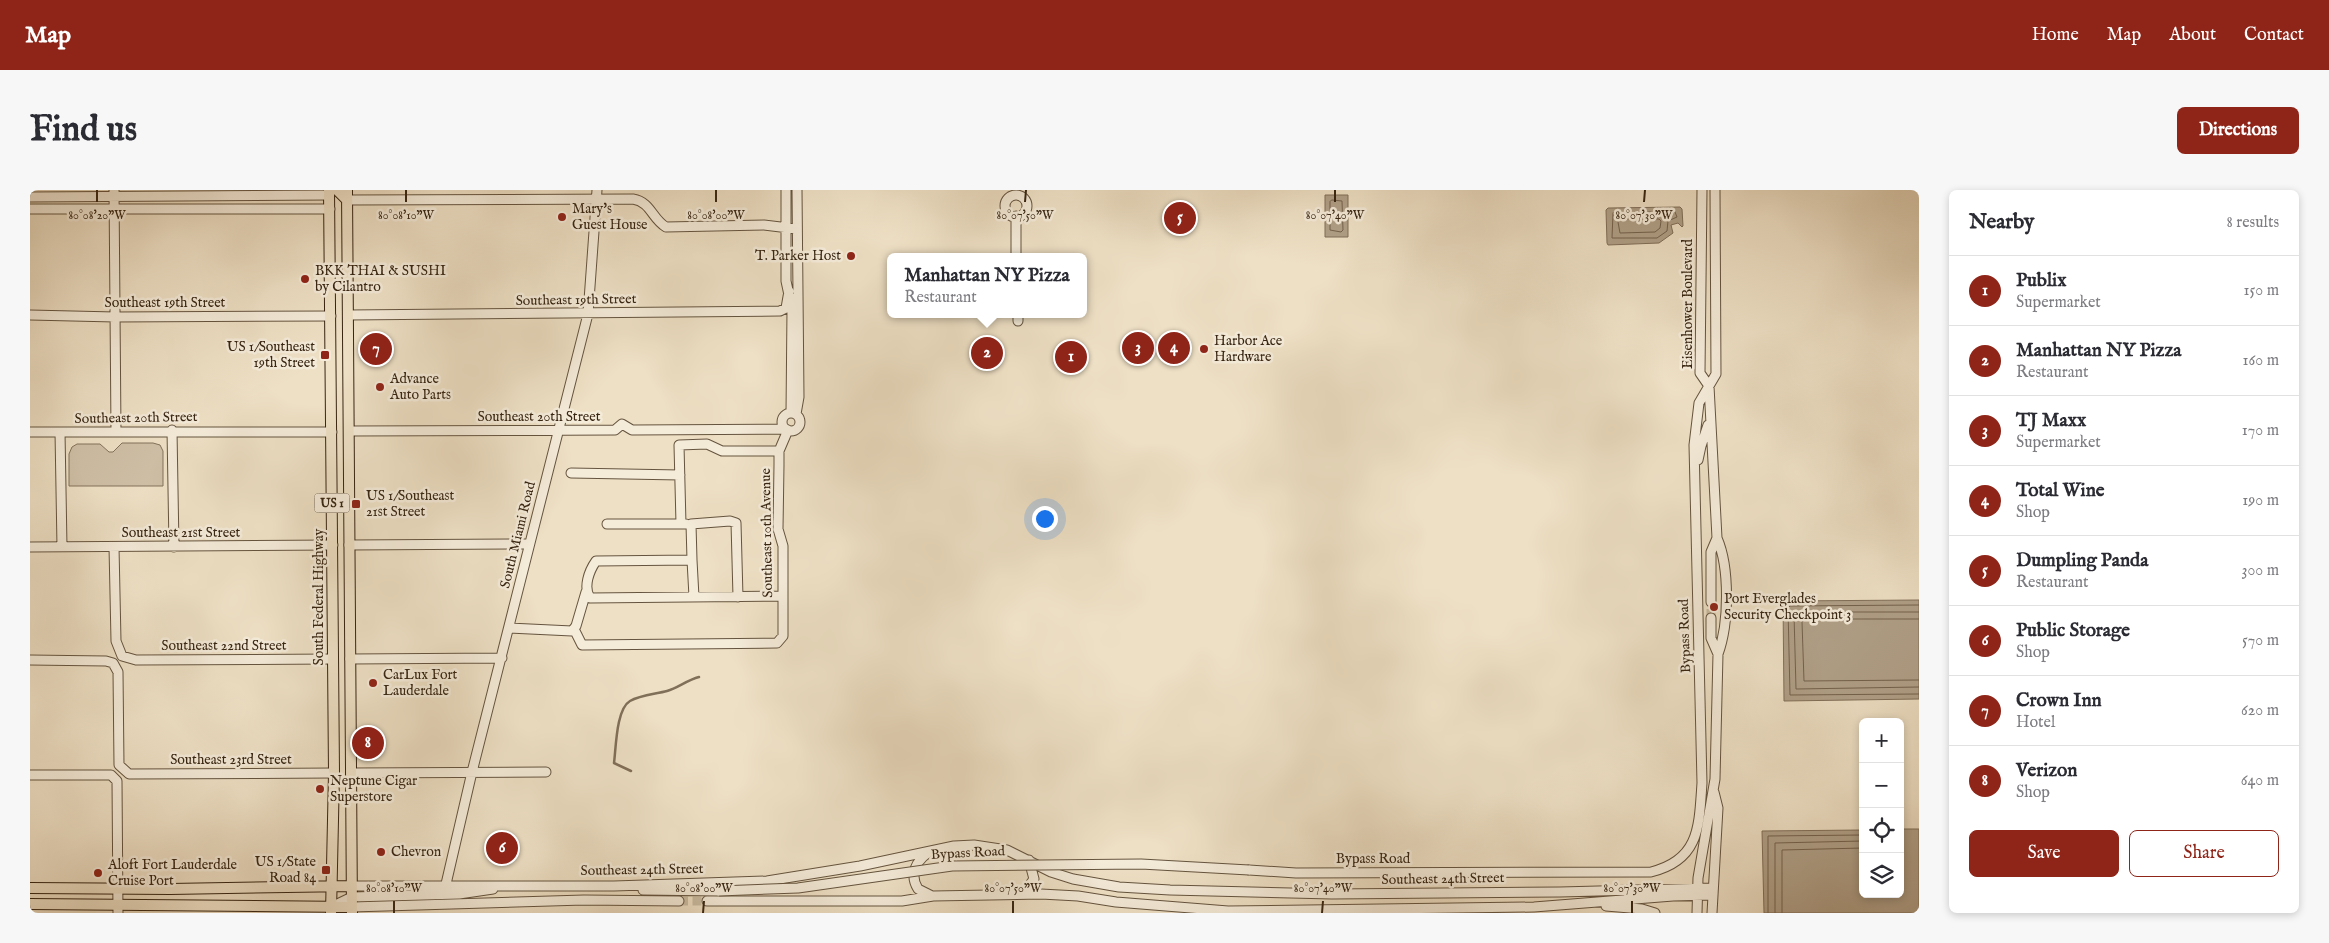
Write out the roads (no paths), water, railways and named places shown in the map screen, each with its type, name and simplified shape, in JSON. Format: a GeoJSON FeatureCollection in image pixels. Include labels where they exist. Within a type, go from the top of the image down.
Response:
{"type":"FeatureCollection","features":[{"type":"Feature","properties":{"kind":"main road"},"geometry":{"type":"LineString","coordinates":[[332,192],[347,195]]}},
{"type":"Feature","properties":{"kind":"main road"},"geometry":{"type":"LineString","coordinates":[[332,192],[347,221]]}},
{"type":"Feature","properties":{"kind":"main road","name":"South Federal Highway"},"geometry":{"type":"LineString","coordinates":[[331,910],[334,773],[330,208],[332,192]]}},
{"type":"Feature","properties":{"kind":"main road","name":"US 1"},"geometry":{"type":"LineString","coordinates":[[347,195],[352,905]]}},
{"type":"Feature","properties":{"kind":"main road"},"geometry":{"type":"LineString","coordinates":[[331,406],[338,421],[349,431]]}},
{"type":"Feature","properties":{"kind":"main road"},"geometry":{"type":"LineString","coordinates":[[332,432],[341,440],[348,452]]}},
{"type":"Feature","properties":{"kind":"main road"},"geometry":{"type":"LineString","coordinates":[[333,641],[350,658]]}},
{"type":"Feature","properties":{"kind":"main road"},"geometry":{"type":"LineString","coordinates":[[333,660],[345,669],[350,678]]}},
{"type":"Feature","properties":{"kind":"main road"},"geometry":{"type":"LineString","coordinates":[[30,888],[352,886]]}},
{"type":"Feature","properties":{"kind":"main road"},"geometry":{"type":"LineString","coordinates":[[30,904],[118,909],[331,910],[352,905]]}},
{"type":"Feature","properties":{"kind":"street","name":"Southeast 10th Avenue"},"geometry":{"type":"LineString","coordinates":[[786,190],[786,281],[792,309],[794,414]]}},
{"type":"Feature","properties":{"kind":"street","name":"Southeast 10th Avenue"},"geometry":{"type":"LineString","coordinates":[[794,414],[799,397],[797,190]]}},
{"type":"Feature","properties":{"kind":"street","name":"Eisenhower Boulevard"},"geometry":{"type":"LineString","coordinates":[[1702,190],[1700,373],[1709,386]]}},
{"type":"Feature","properties":{"kind":"street","name":"Eisenhower Boulevard"},"geometry":{"type":"LineString","coordinates":[[1712,913],[1718,808],[1714,792],[1718,654],[1724,638],[1725,596],[1723,553],[1717,538],[1709,386],[1716,374],[1715,190]]}},
{"type":"Feature","properties":{"kind":"street"},"geometry":{"type":"LineString","coordinates":[[30,197],[114,193],[332,192]]}},
{"type":"Feature","properties":{"kind":"street"},"geometry":{"type":"LineString","coordinates":[[1016,192],[1023,198],[1026,206],[1023,213],[1016,216],[1008,213],[1005,205],[1008,198],[1016,192]]}},
{"type":"Feature","properties":{"kind":"street"},"geometry":{"type":"LineString","coordinates":[[114,193],[116,431]]}},
{"type":"Feature","properties":{"kind":"street"},"geometry":{"type":"LineString","coordinates":[[347,195],[597,194],[642,201],[650,208],[658,222],[666,227],[764,225],[797,229]]}},
{"type":"Feature","properties":{"kind":"street","name":"South Miami Road"},"geometry":{"type":"LineString","coordinates":[[446,884],[472,772],[588,314],[597,194]]}},
{"type":"Feature","properties":{"kind":"street"},"geometry":{"type":"LineString","coordinates":[[30,209],[330,208]]}},
{"type":"Feature","properties":{"kind":"street"},"geometry":{"type":"LineString","coordinates":[[1016,216],[1016,253]]}},
{"type":"Feature","properties":{"kind":"street","name":"Southeast 19th Street"},"geometry":{"type":"LineString","coordinates":[[348,315],[780,311],[786,308],[789,291]]}},
{"type":"Feature","properties":{"kind":"street","name":"Southeast 19th Street"},"geometry":{"type":"LineString","coordinates":[[30,315],[116,317],[331,316]]}},
{"type":"Feature","properties":{"kind":"street","name":"Bypass Road"},"geometry":{"type":"LineString","coordinates":[[584,900],[685,892],[807,886],[952,866],[1141,864],[1296,873],[1651,872],[1672,864],[1693,844],[1697,835],[1702,783],[1694,445],[1699,403],[1709,386]]}},
{"type":"Feature","properties":{"kind":"street","name":"Southeast 10th Avenue"},"geometry":{"type":"LineString","coordinates":[[574,628],[582,646],[776,643],[783,636],[783,546],[778,529],[779,451],[787,429],[782,420],[785,415],[794,414],[800,419],[800,426],[795,430],[787,429]]}},
{"type":"Feature","properties":{"kind":"street","name":"Bypass Road"},"geometry":{"type":"LineString","coordinates":[[1695,486],[1701,446],[1710,422]]}},
{"type":"Feature","properties":{"kind":"street","name":"Southeast 20th Street"},"geometry":{"type":"LineString","coordinates":[[349,431],[615,430],[622,424],[632,430],[787,429]]}},
{"type":"Feature","properties":{"kind":"street"},"geometry":{"type":"LineString","coordinates":[[172,430],[174,547]]}},
{"type":"Feature","properties":{"kind":"street","name":"Southeast 20th Street"},"geometry":{"type":"LineString","coordinates":[[30,432],[172,430],[332,432]]}},
{"type":"Feature","properties":{"kind":"street"},"geometry":{"type":"LineString","coordinates":[[60,432],[62,547]]}},
{"type":"Feature","properties":{"kind":"street"},"geometry":{"type":"LineString","coordinates":[[681,524],[679,444],[707,444],[722,451],[779,451]]}},
{"type":"Feature","properties":{"kind":"street"},"geometry":{"type":"LineString","coordinates":[[572,474],[680,475]]}},
{"type":"Feature","properties":{"kind":"street"},"geometry":{"type":"LineString","coordinates":[[607,524],[736,522],[738,597]]}},
{"type":"Feature","properties":{"kind":"street"},"geometry":{"type":"LineString","coordinates":[[691,524],[694,597]]}},
{"type":"Feature","properties":{"kind":"street","name":"Eisenhower Boulevard"},"geometry":{"type":"LineString","coordinates":[[1711,602],[1711,552],[1717,538]]}},
{"type":"Feature","properties":{"kind":"street"},"geometry":{"type":"LineString","coordinates":[[350,545],[529,544]]}},
{"type":"Feature","properties":{"kind":"street","name":"Southeast 21st Street"},"geometry":{"type":"LineString","coordinates":[[30,547],[332,546]]}},
{"type":"Feature","properties":{"kind":"street","name":"Southeast 22nd Street"},"geometry":{"type":"LineString","coordinates":[[114,547],[116,640],[122,656],[136,660],[333,660]]}},
{"type":"Feature","properties":{"kind":"street"},"geometry":{"type":"LineString","coordinates":[[509,628],[572,631],[596,560],[692,560]]}},
{"type":"Feature","properties":{"kind":"street"},"geometry":{"type":"LineString","coordinates":[[586,592],[590,598],[782,596]]}},
{"type":"Feature","properties":{"kind":"street","name":"Eisenhower Boulevard"},"geometry":{"type":"LineString","coordinates":[[1711,618],[1711,638],[1718,654]]}},
{"type":"Feature","properties":{"kind":"street"},"geometry":{"type":"LineString","coordinates":[[350,658],[502,658]]}},
{"type":"Feature","properties":{"kind":"street","name":"Southeast 23rd Street"},"geometry":{"type":"LineString","coordinates":[[30,660],[106,661],[113,663],[118,672],[119,765],[129,774],[334,773]]}},
{"type":"Feature","properties":{"kind":"street"},"geometry":{"type":"LineString","coordinates":[[351,774],[546,772]]}},
{"type":"Feature","properties":{"kind":"street"},"geometry":{"type":"LineString","coordinates":[[30,775],[111,775],[117,781],[118,909]]}},
{"type":"Feature","properties":{"kind":"street","name":"Eisenhower Boulevard"},"geometry":{"type":"LineString","coordinates":[[1697,913],[1697,892],[1710,804],[1714,792]]}},
{"type":"Feature","properties":{"kind":"street","name":"Southeast 24th Street"},"geometry":{"type":"LineString","coordinates":[[352,886],[446,884],[614,886],[768,881],[860,866],[964,845],[990,846],[1007,850],[1051,872],[1073,879],[1119,887],[1215,893],[1332,894],[1489,891],[1712,892]]}},
{"type":"Feature","properties":{"kind":"street"},"geometry":{"type":"LineString","coordinates":[[931,851],[917,862],[914,867],[914,878],[918,889],[934,896]]}},
{"type":"Feature","properties":{"kind":"street"},"geometry":{"type":"LineString","coordinates":[[1023,894],[1034,879],[1029,860]]}},
{"type":"Feature","properties":{"kind":"street"},"geometry":{"type":"LineString","coordinates":[[352,905],[459,894],[520,885]]}},
{"type":"Feature","properties":{"kind":"street"},"geometry":{"type":"LineString","coordinates":[[542,885],[542,897],[549,901]]}},
{"type":"Feature","properties":{"kind":"street","name":"Bypass Road"},"geometry":{"type":"LineString","coordinates":[[614,886],[639,890],[685,892]]}},
{"type":"Feature","properties":{"kind":"street"},"geometry":{"type":"LineString","coordinates":[[1149,905],[1157,901],[1172,901],[1175,897],[1170,890]]}},
{"type":"Feature","properties":{"kind":"street"},"geometry":{"type":"LineString","coordinates":[[1489,891],[1489,908]]}},
{"type":"Feature","properties":{"kind":"street"},"geometry":{"type":"LineString","coordinates":[[1405,892],[1405,911]]}},
{"type":"Feature","properties":{"kind":"street","name":"Southeast 24th Street"},"geometry":{"type":"LineString","coordinates":[[707,901],[902,900],[934,896],[1023,894],[1078,896],[1149,905],[1228,911],[1405,911],[1572,904],[1697,892]]}},
{"type":"Feature","properties":{"kind":"street"},"geometry":{"type":"LineString","coordinates":[[1191,908],[1201,898],[1215,893]]}},
{"type":"Feature","properties":{"kind":"street"},"geometry":{"type":"LineString","coordinates":[[1332,894],[1332,910]]}},
{"type":"Feature","properties":{"kind":"street"},"geometry":{"type":"LineString","coordinates":[[352,905],[440,909],[467,902],[679,901]]}},
{"type":"Feature","properties":{"kind":"street"},"geometry":{"type":"LineString","coordinates":[[1572,904],[1626,907],[1655,913]]}},
{"type":"Feature","properties":{"kind":"water"},"geometry":{"type":"Polygon","coordinates":[[[1325,195],[1348,195],[1348,237],[1325,237],[1325,195]]]}},
{"type":"Feature","properties":{"kind":"water"},"geometry":{"type":"Polygon","coordinates":[[[1680,207],[1682,209],[1683,226],[1678,223],[1671,225],[1673,233],[1659,243],[1608,245],[1606,210],[1608,208],[1680,207]]]}},
{"type":"Feature","properties":{"kind":"water"},"geometry":{"type":"Polygon","coordinates":[[[1919,600],[1919,699],[1784,701],[1783,601],[1919,600]]]}},
{"type":"Feature","properties":{"kind":"water"},"geometry":{"type":"Polygon","coordinates":[[[1904,829],[1919,829],[1919,913],[1764,913],[1762,831],[1859,830],[1859,898],[1904,898],[1904,829]]]}},
{"type":"Feature","properties":{"kind":"waterway"},"geometry":{"type":"LineString","coordinates":[[631,771],[614,763],[619,720],[625,705],[634,699],[671,690],[699,677]]}},
{"type":"Feature","properties":{"kind":"tunnel"},"geometry":{"type":"LineString","coordinates":[[1711,602],[1711,618]]}},
{"type":"Feature","properties":{"kind":"tunnel"},"geometry":{"type":"LineString","coordinates":[[679,901],[707,901]]}},
{"type":"Feature","properties":{"kind":"place","name":"Mary's Guest House"},"geometry":{"type":"Point","coordinates":[562,217]}},
{"type":"Feature","properties":{"kind":"place","name":"Dumpling Panda"},"geometry":{"type":"Point","coordinates":[1180,218]}},
{"type":"Feature","properties":{"kind":"place","name":"T. Parker Host"},"geometry":{"type":"Point","coordinates":[851,256]}},
{"type":"Feature","properties":{"kind":"place","name":"BKK THAI & SUSHI by Cilantro"},"geometry":{"type":"Point","coordinates":[305,279]}},
{"type":"Feature","properties":{"kind":"place","name":"TJ Maxx"},"geometry":{"type":"Point","coordinates":[1138,348]}},
{"type":"Feature","properties":{"kind":"place","name":"Total Wine"},"geometry":{"type":"Point","coordinates":[1174,348]}},
{"type":"Feature","properties":{"kind":"place","name":"Crown Inn"},"geometry":{"type":"Point","coordinates":[376,349]}},
{"type":"Feature","properties":{"kind":"place","name":"Harbor Ace Hardware"},"geometry":{"type":"Point","coordinates":[1204,349]}},
{"type":"Feature","properties":{"kind":"place","name":"Manhattan NY Pizza"},"geometry":{"type":"Point","coordinates":[987,353]}},
{"type":"Feature","properties":{"kind":"place","name":"US 1/Southeast 19th Street"},"geometry":{"type":"Point","coordinates":[325,355]}},
{"type":"Feature","properties":{"kind":"place","name":"Publix"},"geometry":{"type":"Point","coordinates":[1071,357]}},
{"type":"Feature","properties":{"kind":"place","name":"Advance Auto Parts"},"geometry":{"type":"Point","coordinates":[380,387]}},
{"type":"Feature","properties":{"kind":"place","name":"US 1/Southeast 21st Street"},"geometry":{"type":"Point","coordinates":[356,504]}},
{"type":"Feature","properties":{"kind":"place","name":"Port Everglades Security Checkpoint 3"},"geometry":{"type":"Point","coordinates":[1714,607]}},
{"type":"Feature","properties":{"kind":"place","name":"CarLux Fort Lauderdale"},"geometry":{"type":"Point","coordinates":[373,683]}},
{"type":"Feature","properties":{"kind":"place","name":"Verizon"},"geometry":{"type":"Point","coordinates":[368,743]}},
{"type":"Feature","properties":{"kind":"place","name":"Neptune Cigar Superstore"},"geometry":{"type":"Point","coordinates":[320,789]}},
{"type":"Feature","properties":{"kind":"place","name":"Public Storage"},"geometry":{"type":"Point","coordinates":[502,848]}},
{"type":"Feature","properties":{"kind":"place","name":"Chevron"},"geometry":{"type":"Point","coordinates":[381,852]}},
{"type":"Feature","properties":{"kind":"place","name":"US 1/State Road 84"},"geometry":{"type":"Point","coordinates":[326,870]}},
{"type":"Feature","properties":{"kind":"place","name":"Aloft Fort Lauderdale Cruise Port"},"geometry":{"type":"Point","coordinates":[98,873]}}]}
